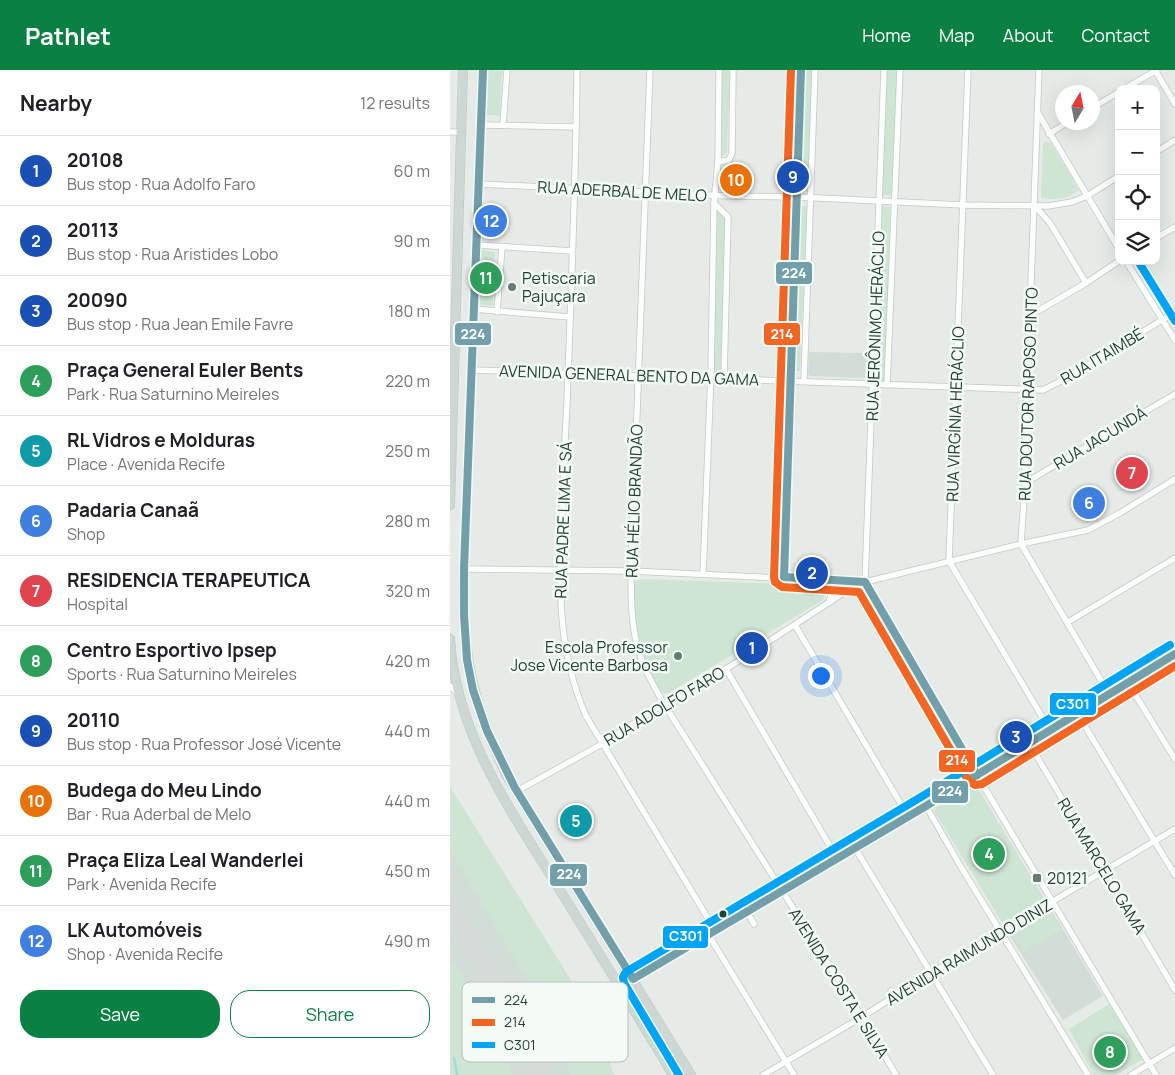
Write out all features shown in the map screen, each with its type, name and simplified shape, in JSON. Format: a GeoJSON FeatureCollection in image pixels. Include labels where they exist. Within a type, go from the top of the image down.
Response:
{"type":"FeatureCollection","features":[{"type":"Feature","properties":{"kind":"main road"},"geometry":{"type":"LineString","coordinates":[[450,505],[463,70]]}},
{"type":"Feature","properties":{"kind":"main road"},"geometry":{"type":"LineString","coordinates":[[483,70],[463,598],[466,653],[473,690],[485,727],[499,759],[517,791],[691,1075]]}},
{"type":"Feature","properties":{"kind":"main road"},"geometry":{"type":"LineString","coordinates":[[450,639],[455,678],[460,696],[472,734],[493,781],[618,982]]}},
{"type":"Feature","properties":{"kind":"main road"},"geometry":{"type":"LineString","coordinates":[[627,982],[675,959],[712,932],[819,871],[837,858],[891,829],[908,816],[1175,654]]}},
{"type":"Feature","properties":{"kind":"main road"},"geometry":{"type":"LineString","coordinates":[[628,999],[673,1075]]}},
{"type":"Feature","properties":{"kind":"street"},"geometry":{"type":"LineString","coordinates":[[503,125],[506,70]]}},
{"type":"Feature","properties":{"kind":"street","name":"RUA PADRE LIMA E SÁ"},"geometry":{"type":"LineString","coordinates":[[577,70],[560,570],[561,618],[566,655],[575,691],[586,716],[794,1075]]}},
{"type":"Feature","properties":{"kind":"street","name":"RUA HÉLIO BRANDÃO"},"geometry":{"type":"LineString","coordinates":[[650,70],[631,607],[636,642],[645,669],[664,704],[782,891]]}},
{"type":"Feature","properties":{"kind":"street"},"geometry":{"type":"LineString","coordinates":[[703,574],[711,378],[714,203],[718,162],[719,70]]}},
{"type":"Feature","properties":{"kind":"street"},"geometry":{"type":"LineString","coordinates":[[718,162],[728,160],[732,153],[733,70]]}},
{"type":"Feature","properties":{"kind":"street"},"geometry":{"type":"LineString","coordinates":[[784,578],[801,70]]}},
{"type":"Feature","properties":{"kind":"street"},"geometry":{"type":"LineString","coordinates":[[804,381],[812,198],[815,70]]}},
{"type":"Feature","properties":{"kind":"street","name":"RUA JERÔNIMO HERÁCLIO"},"geometry":{"type":"LineString","coordinates":[[862,582],[880,202],[884,70]]}},
{"type":"Feature","properties":{"kind":"street","name":"RUA JERÔNIMO HERÁCLIO"},"geometry":{"type":"LineString","coordinates":[[887,385],[900,70]]}},
{"type":"Feature","properties":{"kind":"street","name":"RUA VIRGÍNIA HERÁCLIO"},"geometry":{"type":"LineString","coordinates":[[949,561],[968,70]]}},
{"type":"Feature","properties":{"kind":"street","name":"RUA DOUTOR RAPOSO PINTO"},"geometry":{"type":"LineString","coordinates":[[1021,544],[1025,483],[1039,70]]}},
{"type":"Feature","properties":{"kind":"street"},"geometry":{"type":"LineString","coordinates":[[1131,85],[1156,70],[1175,104]]}},
{"type":"Feature","properties":{"kind":"street"},"geometry":{"type":"LineString","coordinates":[[1100,103],[1115,94]]}},
{"type":"Feature","properties":{"kind":"street"},"geometry":{"type":"LineString","coordinates":[[1038,112],[1049,134],[1115,242]]}},
{"type":"Feature","properties":{"kind":"street"},"geometry":{"type":"LineString","coordinates":[[482,125],[576,127]]}},
{"type":"Feature","properties":{"kind":"street"},"geometry":{"type":"LineString","coordinates":[[1049,134],[1055,130]]}},
{"type":"Feature","properties":{"kind":"street"},"geometry":{"type":"LineString","coordinates":[[450,132],[461,132]]}},
{"type":"Feature","properties":{"kind":"street"},"geometry":{"type":"LineString","coordinates":[[1160,149],[1175,140]]}},
{"type":"Feature","properties":{"kind":"street","name":"RUA ADERBAL DE MELO"},"geometry":{"type":"LineString","coordinates":[[480,184],[574,190],[715,196],[797,197],[894,203],[1048,206],[1072,202],[1087,196],[1115,178]]}},
{"type":"Feature","properties":{"kind":"street"},"geometry":{"type":"LineString","coordinates":[[714,203],[728,217],[724,378]]}},
{"type":"Feature","properties":{"kind":"street"},"geometry":{"type":"LineString","coordinates":[[1035,206],[1050,223],[1086,283]]}},
{"type":"Feature","properties":{"kind":"street"},"geometry":{"type":"LineString","coordinates":[[1160,236],[1175,227]]}},
{"type":"Feature","properties":{"kind":"street"},"geometry":{"type":"LineString","coordinates":[[477,245],[572,251]]}},
{"type":"Feature","properties":{"kind":"street"},"geometry":{"type":"LineString","coordinates":[[497,312],[502,247]]}},
{"type":"Feature","properties":{"kind":"street"},"geometry":{"type":"LineString","coordinates":[[1031,315],[1115,264]]}},
{"type":"Feature","properties":{"kind":"street"},"geometry":{"type":"LineString","coordinates":[[1129,265],[1175,340]]}},
{"type":"Feature","properties":{"kind":"street"},"geometry":{"type":"LineString","coordinates":[[474,309],[570,316]]}},
{"type":"Feature","properties":{"kind":"street","name":"RUA ITAIMBÉ"},"geometry":{"type":"LineString","coordinates":[[1027,390],[1042,390],[1060,382],[1175,312]]}},
{"type":"Feature","properties":{"kind":"street","name":"AVENIDA GENERAL BENTO DA GAMA"},"geometry":{"type":"LineString","coordinates":[[472,370],[1027,390]]}},
{"type":"Feature","properties":{"kind":"street","name":"RUA JACUNDÁ"},"geometry":{"type":"LineString","coordinates":[[1025,483],[1175,394]]}},
{"type":"Feature","properties":{"kind":"street"},"geometry":{"type":"LineString","coordinates":[[464,569],[632,571],[862,582],[1088,530],[1175,480]]}},
{"type":"Feature","properties":{"kind":"street"},"geometry":{"type":"LineString","coordinates":[[1021,544],[1109,694]]}},
{"type":"Feature","properties":{"kind":"street"},"geometry":{"type":"LineString","coordinates":[[1068,622],[1175,558]]}},
{"type":"Feature","properties":{"kind":"street"},"geometry":{"type":"LineString","coordinates":[[949,561],[1050,730]]}},
{"type":"Feature","properties":{"kind":"street"},"geometry":{"type":"LineString","coordinates":[[811,579],[830,591],[828,604]]}},
{"type":"Feature","properties":{"kind":"street"},"geometry":{"type":"LineString","coordinates":[[862,582],[1156,1075]]}},
{"type":"Feature","properties":{"kind":"street","name":"RUA ADOLFO FARO"},"geometry":{"type":"LineString","coordinates":[[517,791],[602,744],[664,704],[726,669],[862,582]]}},
{"type":"Feature","properties":{"kind":"street"},"geometry":{"type":"LineString","coordinates":[[795,625],[908,816]]}},
{"type":"Feature","properties":{"kind":"street"},"geometry":{"type":"LineString","coordinates":[[726,669],[837,858]]}},
{"type":"Feature","properties":{"kind":"street"},"geometry":{"type":"LineString","coordinates":[[1128,683],[1175,759]]}},
{"type":"Feature","properties":{"kind":"street"},"geometry":{"type":"LineString","coordinates":[[450,686],[460,696]]}},
{"type":"Feature","properties":{"kind":"street"},"geometry":{"type":"LineString","coordinates":[[1077,714],[1175,875]]}},
{"type":"Feature","properties":{"kind":"street","name":"RUA MARCELO GAMA"},"geometry":{"type":"LineString","coordinates":[[1029,743],[1175,990]]}},
{"type":"Feature","properties":{"kind":"street"},"geometry":{"type":"LineString","coordinates":[[926,806],[1088,1075]]}},
{"type":"Feature","properties":{"kind":"street","name":"AVENIDA RAIMUNDO DINIZ"},"geometry":{"type":"LineString","coordinates":[[763,1075],[1175,829]]}},
{"type":"Feature","properties":{"kind":"street"},"geometry":{"type":"LineString","coordinates":[[855,848],[993,1075]]}},
{"type":"Feature","properties":{"kind":"street","name":"AVENIDA COSTA E SILVA"},"geometry":{"type":"LineString","coordinates":[[782,891],[862,1017],[896,1075]]}},
{"type":"Feature","properties":{"kind":"street"},"geometry":{"type":"LineString","coordinates":[[746,912],[754,924]]}},
{"type":"Feature","properties":{"kind":"street"},"geometry":{"type":"LineString","coordinates":[[1131,1075],[1175,1048]]}},
{"type":"Feature","properties":{"kind":"shaded area"},"geometry":{"type":"Polygon","coordinates":[[[809,352],[867,353],[866,376],[865,378],[810,376],[808,374],[809,352]]]}},
{"type":"Feature","properties":{"kind":"shaded area"},"geometry":{"type":"Polygon","coordinates":[[[450,787],[572,982],[462,982],[462,1062],[609,1062],[614,1075],[450,1075],[450,787]]]}},
{"type":"Feature","properties":{"kind":"shaded area"},"geometry":{"type":"Polygon","coordinates":[[[1052,911],[1103,996],[1063,1020],[1010,936],[1052,911]]]}},
{"type":"Feature","properties":{"kind":"green space"},"geometry":{"type":"Polygon","coordinates":[[[485,70],[502,71],[500,116],[484,113],[485,70]]]}},
{"type":"Feature","properties":{"kind":"green space"},"geometry":{"type":"Polygon","coordinates":[[[720,70],[730,70],[727,152],[723,156],[720,154],[720,70]]]}},
{"type":"Feature","properties":{"kind":"green space"},"geometry":{"type":"Polygon","coordinates":[[[803,70],[812,70],[809,188],[801,189],[803,70]]]}},
{"type":"Feature","properties":{"kind":"green space"},"geometry":{"type":"Polygon","coordinates":[[[885,70],[897,70],[892,195],[881,195],[885,70]]]}},
{"type":"Feature","properties":{"kind":"green space"},"geometry":{"type":"Polygon","coordinates":[[[1045,142],[1051,143],[1079,190],[1070,196],[1056,199],[1041,198],[1043,144],[1045,142]]]}},
{"type":"Feature","properties":{"kind":"green space"},"geometry":{"type":"Polygon","coordinates":[[[733,158],[732,186],[717,185],[719,170],[733,158]]]}},
{"type":"Feature","properties":{"kind":"green space"},"geometry":{"type":"Polygon","coordinates":[[[715,204],[727,217],[723,375],[713,375],[715,204]]]}},
{"type":"Feature","properties":{"kind":"green space"},"geometry":{"type":"Polygon","coordinates":[[[798,206],[807,206],[800,371],[794,371],[798,206]]]}},
{"type":"Feature","properties":{"kind":"green space"},"geometry":{"type":"Polygon","coordinates":[[[882,206],[890,207],[886,382],[875,382],[882,206]]]}},
{"type":"Feature","properties":{"kind":"green space"},"geometry":{"type":"Polygon","coordinates":[[[479,250],[495,252],[493,306],[477,304],[479,250]]]}},
{"type":"Feature","properties":{"kind":"green space"},"geometry":{"type":"Polygon","coordinates":[[[641,579],[811,585],[820,586],[823,589],[824,596],[823,600],[667,694],[659,690],[651,677],[639,644],[635,621],[633,585],[641,579]]]}},
{"type":"Feature","properties":{"kind":"green space"},"geometry":{"type":"Polygon","coordinates":[[[976,785],[1044,898],[1003,924],[933,809],[976,785]]]}},
{"type":"Feature","properties":{"kind":"green space"},"geometry":{"type":"Polygon","coordinates":[[[450,787],[572,982],[529,982],[450,849],[450,787]]]}},
{"type":"Feature","properties":{"kind":"green space"},"geometry":{"type":"Polygon","coordinates":[[[1052,913],[1061,929],[1024,952],[1014,936],[1052,913]]]}},
{"type":"Feature","properties":{"kind":"green space"},"geometry":{"type":"Polygon","coordinates":[[[450,957],[465,982],[462,982],[462,1062],[508,1062],[512,1075],[450,1075],[450,957]]]}},
{"type":"Feature","properties":{"kind":"green space"},"geometry":{"type":"Polygon","coordinates":[[[1109,1004],[1143,1059],[1116,1075],[1094,1075],[1069,1029],[1109,1004]]]}},
{"type":"Feature","properties":{"kind":"green space"},"geometry":{"type":"Polygon","coordinates":[[[565,1062],[608,1062],[614,1075],[570,1075],[565,1062]]]}},
{"type":"Feature","properties":{"kind":"waterway"},"geometry":{"type":"LineString","coordinates":[[454,1058],[457,1075]]}},
{"type":"Feature","properties":{"kind":"taxiway"},"geometry":{"type":"LineString","coordinates":[[450,907],[494,982]]}},
{"type":"Feature","properties":{"kind":"taxiway"},"geometry":{"type":"LineString","coordinates":[[538,1062],[544,1075]]}},
{"type":"Feature","properties":{"kind":"transit line","name":"224"},"geometry":{"type":"LineString","coordinates":[[483,70],[464,569],[464,615],[467,660],[473,690],[487,731],[515,788],[633,979],[926,806],[1175,654]]}},
{"type":"Feature","properties":{"kind":"transit line","name":"214"},"geometry":{"type":"LineString","coordinates":[[791,70],[775,582],[782,587],[859,592],[968,780],[975,785],[982,784],[1175,666]]}},
{"type":"Feature","properties":{"kind":"transit line","name":"224"},"geometry":{"type":"LineString","coordinates":[[801,70],[784,577],[865,582],[977,775]]}},
{"type":"Feature","properties":{"kind":"transit line","name":"C301"},"geometry":{"type":"LineString","coordinates":[[1140,265],[1175,321]]}},
{"type":"Feature","properties":{"kind":"transit line","name":"C301"},"geometry":{"type":"LineString","coordinates":[[624,982],[623,977],[626,972],[921,797],[1170,645]]}},
{"type":"Feature","properties":{"kind":"transit line","name":"C301"},"geometry":{"type":"LineString","coordinates":[[628,990],[679,1075]]}},
{"type":"Feature","properties":{"kind":"place","name":"20110"},"geometry":{"type":"Point","coordinates":[793,177]}},
{"type":"Feature","properties":{"kind":"place","name":"Budega do Meu Lindo"},"geometry":{"type":"Point","coordinates":[736,180]}},
{"type":"Feature","properties":{"kind":"place","name":"LK Automóveis"},"geometry":{"type":"Point","coordinates":[491,221]}},
{"type":"Feature","properties":{"kind":"place","name":"Praça Eliza Leal Wanderlei"},"geometry":{"type":"Point","coordinates":[486,278]}},
{"type":"Feature","properties":{"kind":"place","name":"Petiscaria Pajuçara"},"geometry":{"type":"Point","coordinates":[512,287]}},
{"type":"Feature","properties":{"kind":"place","name":"RESIDENCIA TERAPEUTICA"},"geometry":{"type":"Point","coordinates":[1132,473]}},
{"type":"Feature","properties":{"kind":"place","name":"Padaria Canaã"},"geometry":{"type":"Point","coordinates":[1089,503]}},
{"type":"Feature","properties":{"kind":"place","name":"20113"},"geometry":{"type":"Point","coordinates":[812,573]}},
{"type":"Feature","properties":{"kind":"place","name":"20108"},"geometry":{"type":"Point","coordinates":[752,648]}},
{"type":"Feature","properties":{"kind":"place","name":"Escola Professor Jose Vicente Barbosa"},"geometry":{"type":"Point","coordinates":[678,656]}},
{"type":"Feature","properties":{"kind":"place","name":"20090"},"geometry":{"type":"Point","coordinates":[1016,737]}},
{"type":"Feature","properties":{"kind":"place","name":"RL Vidros e Molduras"},"geometry":{"type":"Point","coordinates":[576,821]}},
{"type":"Feature","properties":{"kind":"place","name":"Praça General Euler Bents"},"geometry":{"type":"Point","coordinates":[989,854]}},
{"type":"Feature","properties":{"kind":"place","name":"20121"},"geometry":{"type":"Point","coordinates":[1037,878]}},
{"type":"Feature","properties":{"kind":"place","name":"Centro Esportivo Ipsep"},"geometry":{"type":"Point","coordinates":[1110,1052]}}]}
